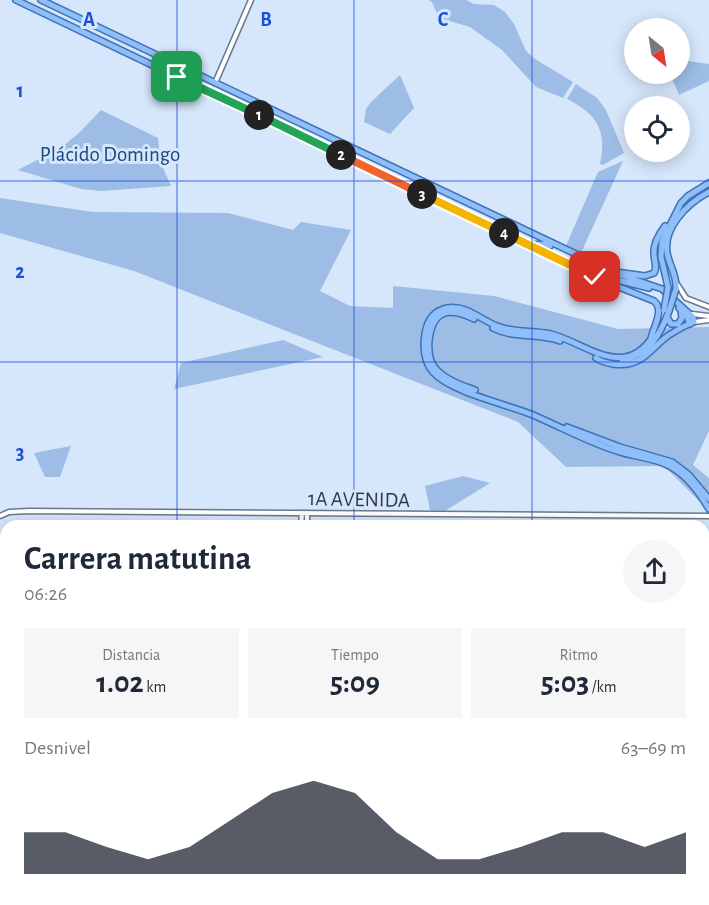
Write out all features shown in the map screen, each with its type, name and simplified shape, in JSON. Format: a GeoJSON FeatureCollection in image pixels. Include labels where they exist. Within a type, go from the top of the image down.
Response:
{"type":"FeatureCollection","features":[{"type":"Feature","properties":{"kind":"main road"},"geometry":{"type":"LineString","coordinates":[[16,0],[604,281],[654,301],[659,305],[660,311],[651,339]]}},
{"type":"Feature","properties":{"kind":"main road"},"geometry":{"type":"LineString","coordinates":[[41,0],[538,237],[577,259],[582,258],[623,277],[657,287],[692,314],[692,323]]}},
{"type":"Feature","properties":{"kind":"main road"},"geometry":{"type":"LineString","coordinates":[[54,6],[53,12],[57,19]]}},
{"type":"Feature","properties":{"kind":"main road"},"geometry":{"type":"LineString","coordinates":[[57,19],[58,11],[70,14]]}},
{"type":"Feature","properties":{"kind":"main road"},"geometry":{"type":"LineString","coordinates":[[104,41],[109,41],[128,51],[134,50],[136,45]]}},
{"type":"Feature","properties":{"kind":"main road"},"geometry":{"type":"LineString","coordinates":[[250,111],[271,117],[273,113],[271,109]]}},
{"type":"Feature","properties":{"kind":"main road"},"geometry":{"type":"LineString","coordinates":[[288,130],[285,124],[287,122],[305,127]]}},
{"type":"Feature","properties":{"kind":"main road"},"geometry":{"type":"LineString","coordinates":[[613,272],[645,276],[654,273],[657,267],[654,247],[658,237],[688,196],[709,183]]}},
{"type":"Feature","properties":{"kind":"main road"},"geometry":{"type":"LineString","coordinates":[[596,358],[621,362],[643,353],[654,342],[676,286],[667,252],[669,238],[685,209],[709,192]]}},
{"type":"Feature","properties":{"kind":"main road"},"geometry":{"type":"LineString","coordinates":[[489,214],[503,226],[505,233]]}},
{"type":"Feature","properties":{"kind":"main road"},"geometry":{"type":"LineString","coordinates":[[670,221],[660,251],[668,287],[666,312],[651,339],[635,353],[621,357],[608,357],[554,335],[499,327],[467,311],[452,307],[433,315],[426,329],[424,341],[427,363],[442,380],[618,452],[668,465],[680,473],[706,498]]}},
{"type":"Feature","properties":{"kind":"main road"},"geometry":{"type":"LineString","coordinates":[[513,237],[512,231],[523,230]]}},
{"type":"Feature","properties":{"kind":"main road"},"geometry":{"type":"LineString","coordinates":[[537,244],[538,237]]}},
{"type":"Feature","properties":{"kind":"main road"},"geometry":{"type":"LineString","coordinates":[[528,245],[548,245],[563,251]]}},
{"type":"Feature","properties":{"kind":"main road"},"geometry":{"type":"LineString","coordinates":[[563,251],[565,258],[577,268]]}},
{"type":"Feature","properties":{"kind":"main road"},"geometry":{"type":"LineString","coordinates":[[593,275],[656,290],[681,310],[692,323]]}},
{"type":"Feature","properties":{"kind":"main road"},"geometry":{"type":"LineString","coordinates":[[666,312],[671,324],[675,325],[681,321],[681,310]]}},
{"type":"Feature","properties":{"kind":"main road"},"geometry":{"type":"LineString","coordinates":[[692,323],[669,335],[649,354],[633,363],[616,364],[602,362],[553,339],[506,333],[470,316],[452,311],[436,318],[433,322],[429,340],[430,359],[433,366],[449,380],[620,447],[672,462],[682,468],[706,498],[709,509]]}},
{"type":"Feature","properties":{"kind":"street"},"geometry":{"type":"LineString","coordinates":[[215,83],[251,0]]}},
{"type":"Feature","properties":{"kind":"street"},"geometry":{"type":"LineString","coordinates":[[676,286],[686,298],[709,307]]}},
{"type":"Feature","properties":{"kind":"street"},"geometry":{"type":"LineString","coordinates":[[692,314],[709,318]]}},
{"type":"Feature","properties":{"kind":"street"},"geometry":{"type":"LineString","coordinates":[[692,323],[709,318]]}},
{"type":"Feature","properties":{"kind":"street","name":"1A AVENIDA"},"geometry":{"type":"LineString","coordinates":[[0,516],[9,512],[709,516]]}},
{"type":"Feature","properties":{"kind":"street"},"geometry":{"type":"LineString","coordinates":[[303,520],[304,513]]}},
{"type":"Feature","properties":{"kind":"street"},"geometry":{"type":"LineString","coordinates":[[304,513],[306,520]]}},
{"type":"Feature","properties":{"kind":"green space"},"geometry":{"type":"Polygon","coordinates":[[[429,0],[466,0],[474,4],[494,5],[505,12],[514,24],[526,51],[573,82],[563,98],[536,87],[502,50],[470,27],[439,18],[429,0]]]}},
{"type":"Feature","properties":{"kind":"green space"},"geometry":{"type":"Polygon","coordinates":[[[690,61],[709,64],[709,81],[679,95],[674,84],[690,84],[690,61]]]}},
{"type":"Feature","properties":{"kind":"green space"},"geometry":{"type":"Polygon","coordinates":[[[400,75],[414,108],[390,134],[364,122],[366,109],[400,75]]]}},
{"type":"Feature","properties":{"kind":"green space"},"geometry":{"type":"Polygon","coordinates":[[[576,84],[597,98],[606,110],[624,153],[603,165],[600,164],[602,142],[597,124],[586,111],[567,99],[576,84]]]}},
{"type":"Feature","properties":{"kind":"green space","name":"Plácido Domingo"},"geometry":{"type":"Polygon","coordinates":[[[101,110],[158,138],[160,161],[171,186],[101,191],[81,189],[18,170],[62,147],[101,110]]]}},
{"type":"Feature","properties":{"kind":"green space"},"geometry":{"type":"Polygon","coordinates":[[[623,161],[580,255],[565,248],[598,172],[623,161]]]}},
{"type":"Feature","properties":{"kind":"green space"},"geometry":{"type":"Polygon","coordinates":[[[0,198],[93,212],[228,213],[293,230],[301,222],[351,230],[320,291],[350,306],[393,308],[393,286],[494,296],[618,329],[709,327],[709,431],[693,465],[709,478],[709,511],[664,466],[566,467],[518,422],[134,271],[0,233],[0,198]]]}},
{"type":"Feature","properties":{"kind":"green space"},"geometry":{"type":"Polygon","coordinates":[[[283,340],[323,357],[174,389],[181,363],[283,340]]]}},
{"type":"Feature","properties":{"kind":"green space"},"geometry":{"type":"Polygon","coordinates":[[[71,446],[60,477],[45,477],[34,453],[71,446]]]}},
{"type":"Feature","properties":{"kind":"green space"},"geometry":{"type":"Polygon","coordinates":[[[463,476],[490,483],[445,511],[430,510],[425,486],[463,476]]]}},
{"type":"Feature","properties":{"kind":"route"},"geometry":{"type":"LineString","coordinates":[[177,77],[595,277]]}}]}
